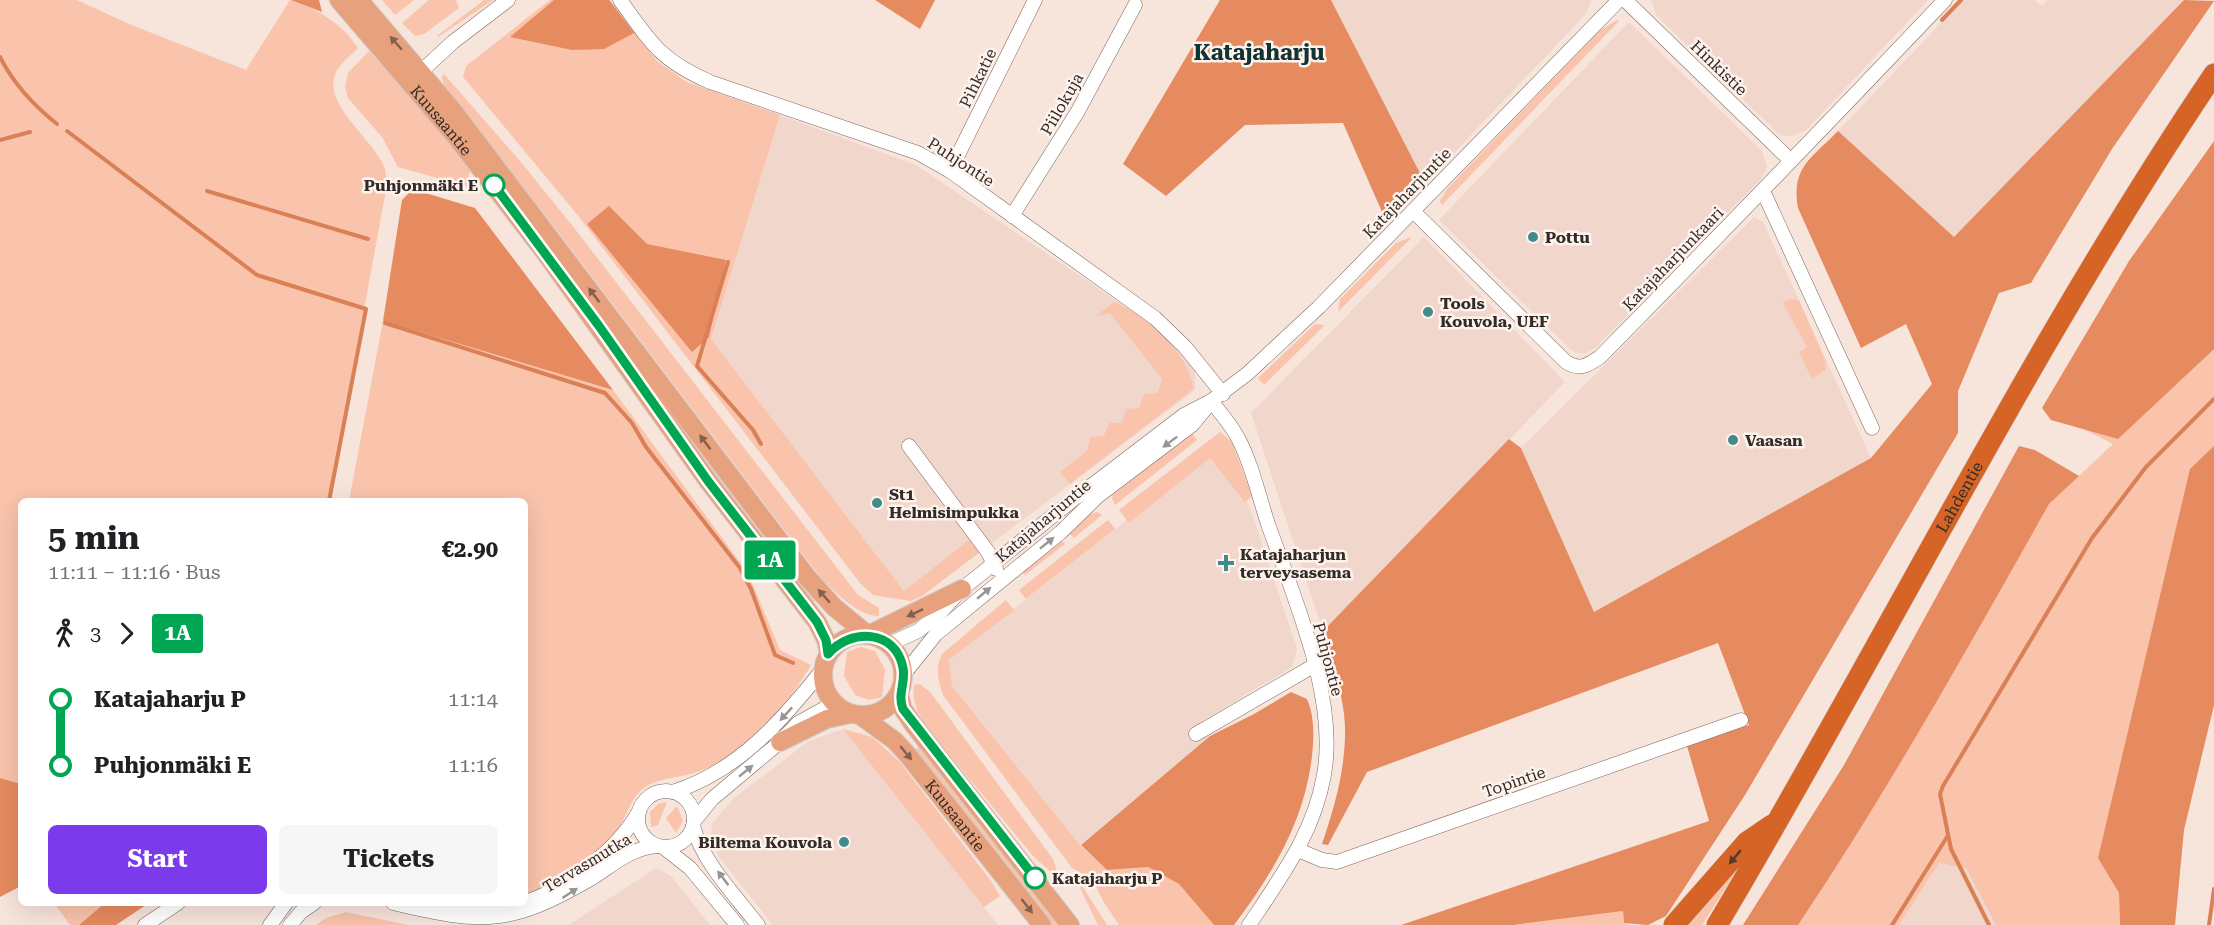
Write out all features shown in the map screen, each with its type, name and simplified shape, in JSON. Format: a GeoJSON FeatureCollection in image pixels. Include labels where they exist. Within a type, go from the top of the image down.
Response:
{"type":"FeatureCollection","features":[{"type":"Feature","properties":{"kind":"highway","name":"Lahdentie"},"geometry":{"type":"LineString","coordinates":[[1717,925],[2058,323],[2158,158],[2214,74]]}},
{"type":"Feature","properties":{"kind":"highway"},"geometry":{"type":"LineString","coordinates":[[1674,925],[1748,842],[1779,819]]}},
{"type":"Feature","properties":{"kind":"main road","name":"Kuusaantie"},"geometry":{"type":"LineString","coordinates":[[339,0],[416,77],[457,138],[544,251],[708,481],[806,607],[822,630],[826,662]]}},
{"type":"Feature","properties":{"kind":"main road","name":"Kuusaantie"},"geometry":{"type":"LineString","coordinates":[[359,0],[416,77],[807,577],[834,608],[868,635]]}},
{"type":"Feature","properties":{"kind":"main road"},"geometry":{"type":"LineString","coordinates":[[856,715],[834,704],[825,688],[826,662],[845,639],[868,635],[962,589]]}},
{"type":"Feature","properties":{"kind":"main road"},"geometry":{"type":"LineString","coordinates":[[780,742],[827,719],[879,712],[894,702],[899,694],[904,674],[901,661],[889,644],[868,635]]}},
{"type":"Feature","properties":{"kind":"main road","name":"Kuusaantie"},"geometry":{"type":"LineString","coordinates":[[899,694],[903,709],[913,724],[1070,925]]}},
{"type":"Feature","properties":{"kind":"main road","name":"Kuusaantie"},"geometry":{"type":"LineString","coordinates":[[856,715],[895,741],[907,754],[1042,925]]}},
{"type":"Feature","properties":{"kind":"street"},"geometry":{"type":"LineString","coordinates":[[416,77],[453,42],[508,0]]}},
{"type":"Feature","properties":{"kind":"street","name":"Puhjontie"},"geometry":{"type":"LineString","coordinates":[[620,0],[659,51],[682,70],[710,82],[900,145],[950,171],[1155,318],[1185,347],[1239,439],[1314,664],[1326,719],[1327,755],[1315,812],[1298,850],[1250,925]]}},
{"type":"Feature","properties":{"kind":"street","name":"Pihkatie"},"geometry":{"type":"LineString","coordinates":[[950,171],[1035,0]]}},
{"type":"Feature","properties":{"kind":"street","name":"Katajaharjuntie"},"geometry":{"type":"LineString","coordinates":[[904,674],[936,634],[1061,532],[1098,496],[1192,425],[1217,398],[1319,307],[1618,0]]}},
{"type":"Feature","properties":{"kind":"street","name":"Hinkistie"},"geometry":{"type":"LineString","coordinates":[[1624,0],[1790,160]]}},
{"type":"Feature","properties":{"kind":"street","name":"Katajaharjunkaari"},"geometry":{"type":"LineString","coordinates":[[1413,211],[1566,362],[1579,368],[1600,357],[1763,191],[1790,160],[1945,0]]}},
{"type":"Feature","properties":{"kind":"street","name":"Piilokuja"},"geometry":{"type":"LineString","coordinates":[[1012,216],[1078,111],[1135,5]]}},
{"type":"Feature","properties":{"kind":"street"},"geometry":{"type":"LineString","coordinates":[[1763,191],[1872,428]]}},
{"type":"Feature","properties":{"kind":"street","name":"Katajaharjuntie"},"geometry":{"type":"LineString","coordinates":[[889,644],[918,632],[938,615],[962,589],[994,563],[1184,416],[1217,398]]}},
{"type":"Feature","properties":{"kind":"street"},"geometry":{"type":"LineString","coordinates":[[909,446],[988,552],[1001,579]]}},
{"type":"Feature","properties":{"kind":"street"},"geometry":{"type":"LineString","coordinates":[[737,925],[690,868],[641,832],[638,824],[640,808],[650,796],[665,791],[673,792],[704,780],[753,746],[798,700],[826,662]]}},
{"type":"Feature","properties":{"kind":"street"},"geometry":{"type":"LineString","coordinates":[[1196,734],[1314,664]]}},
{"type":"Feature","properties":{"kind":"street"},"geometry":{"type":"LineString","coordinates":[[660,847],[677,845],[684,841],[693,824],[717,795],[780,742],[798,723],[834,704]]}},
{"type":"Feature","properties":{"kind":"street","name":"Topintie"},"geometry":{"type":"LineString","coordinates":[[1298,850],[1322,861],[1337,862],[1741,720]]}},
{"type":"Feature","properties":{"kind":"street"},"geometry":{"type":"LineString","coordinates":[[673,792],[688,803],[693,824],[706,856],[758,925]]}},
{"type":"Feature","properties":{"kind":"street","name":"Tervasmutka"},"geometry":{"type":"LineString","coordinates":[[528,901],[557,887],[610,849],[631,825],[640,808]]}},
{"type":"Feature","properties":{"kind":"street","name":"Tervasmutka"},"geometry":{"type":"LineString","coordinates":[[405,906],[459,919],[480,921],[518,917],[557,901],[628,854],[660,847]]}},
{"type":"Feature","properties":{"kind":"street"},"geometry":{"type":"LineString","coordinates":[[145,925],[174,906]]}},
{"type":"Feature","properties":{"kind":"street"},"geometry":{"type":"LineString","coordinates":[[270,925],[293,906]]}},
{"type":"Feature","properties":{"kind":"street"},"geometry":{"type":"LineString","coordinates":[[290,925],[293,906]]}},
{"type":"Feature","properties":{"kind":"street","name":"Tervasmutka"},"geometry":{"type":"LineString","coordinates":[[454,906],[491,910],[510,906]]}},
{"type":"Feature","properties":{"kind":"shaded area"},"geometry":{"type":"Polygon","coordinates":[[[0,0],[77,0],[129,24],[246,70],[290,0],[337,24],[358,48],[336,72],[333,84],[335,96],[341,108],[378,155],[385,168],[387,184],[330,498],[18,498],[18,783],[0,778],[0,0]]]}},
{"type":"Feature","properties":{"kind":"shaded area"},"geometry":{"type":"Polygon","coordinates":[[[291,0],[319,0],[322,12],[291,0]]]}},
{"type":"Feature","properties":{"kind":"shaded area"},"geometry":{"type":"Polygon","coordinates":[[[382,0],[414,0],[395,15],[382,0]]]}},
{"type":"Feature","properties":{"kind":"shaded area"},"geometry":{"type":"Polygon","coordinates":[[[429,0],[456,0],[459,8],[424,34],[415,36],[402,23],[429,0]]]}},
{"type":"Feature","properties":{"kind":"shaded area"},"geometry":{"type":"Polygon","coordinates":[[[484,0],[493,0],[437,36],[484,0]]]}},
{"type":"Feature","properties":{"kind":"shaded area"},"geometry":{"type":"Polygon","coordinates":[[[550,0],[610,0],[658,62],[687,82],[780,115],[711,339],[904,591],[969,540],[980,552],[922,596],[911,601],[873,595],[860,583],[576,213],[463,77],[466,66],[550,0]]]}},
{"type":"Feature","properties":{"kind":"shaded area"},"geometry":{"type":"Polygon","coordinates":[[[554,0],[609,0],[634,33],[604,49],[572,50],[510,37],[554,0]]]}},
{"type":"Feature","properties":{"kind":"shaded area"},"geometry":{"type":"Polygon","coordinates":[[[875,0],[935,0],[920,29],[875,0]]]}},
{"type":"Feature","properties":{"kind":"shaded area"},"geometry":{"type":"Polygon","coordinates":[[[1220,0],[1331,0],[1425,183],[1386,221],[1343,123],[1245,125],[1166,196],[1123,164],[1220,0]]]}},
{"type":"Feature","properties":{"kind":"shaded area"},"geometry":{"type":"Polygon","coordinates":[[[1331,0],[1591,1],[1586,14],[1425,183],[1331,0]]]}},
{"type":"Feature","properties":{"kind":"shaded area"},"geometry":{"type":"Polygon","coordinates":[[[1651,0],[1928,0],[1806,130],[1789,137],[1779,134],[1657,16],[1651,0]]]}},
{"type":"Feature","properties":{"kind":"shaded area"},"geometry":{"type":"Polygon","coordinates":[[[1963,0],[2035,0],[2042,6],[2048,0],[2184,0],[1954,237],[1838,131],[1963,0]]]}},
{"type":"Feature","properties":{"kind":"shaded area"},"geometry":{"type":"Polygon","coordinates":[[[2184,0],[2214,1],[2112,149],[2031,283],[1999,293],[1958,391],[1958,433],[1745,795],[1666,916],[1648,925],[1624,923],[1623,911],[1513,925],[1401,925],[1709,821],[1687,746],[1749,725],[1718,643],[1367,772],[1328,845],[1322,844],[1339,786],[1345,741],[1340,690],[1323,631],[1509,439],[1521,448],[1594,612],[1871,458],[1932,384],[1906,324],[1861,348],[1798,208],[1798,183],[1805,165],[1838,131],[1954,237],[2184,0]]]}},
{"type":"Feature","properties":{"kind":"shaded area"},"geometry":{"type":"Polygon","coordinates":[[[1619,21],[1442,205],[1440,201],[1447,189],[1599,31],[1619,21]]]}},
{"type":"Feature","properties":{"kind":"shaded area"},"geometry":{"type":"Polygon","coordinates":[[[1629,22],[1762,151],[1767,166],[1762,178],[1596,347],[1586,353],[1578,353],[1570,349],[1439,220],[1629,22]]]}},
{"type":"Feature","properties":{"kind":"shaded area"},"geometry":{"type":"Polygon","coordinates":[[[369,51],[409,94],[470,171],[468,178],[472,185],[469,187],[398,167],[382,137],[348,98],[345,87],[348,73],[369,51]]]}},
{"type":"Feature","properties":{"kind":"shaded area"},"geometry":{"type":"Polygon","coordinates":[[[444,74],[520,161],[575,229],[858,595],[879,608],[879,616],[855,608],[821,578],[555,228],[452,99],[445,89],[442,77],[444,74]]]}},
{"type":"Feature","properties":{"kind":"shaded area"},"geometry":{"type":"Polygon","coordinates":[[[780,115],[916,165],[1161,331],[1195,371],[1195,390],[980,552],[911,600],[711,339],[780,115]]]}},
{"type":"Feature","properties":{"kind":"shaded area"},"geometry":{"type":"Polygon","coordinates":[[[2214,141],[2214,349],[2118,439],[2051,420],[2042,408],[2129,261],[2214,141]]]}},
{"type":"Feature","properties":{"kind":"shaded area"},"geometry":{"type":"Polygon","coordinates":[[[2214,147],[2214,689],[2102,864],[2119,893],[2120,925],[1996,925],[1966,868],[1939,863],[1899,925],[1793,925],[2049,504],[2113,444],[2064,419],[2214,147]]]}},
{"type":"Feature","properties":{"kind":"shaded area"},"geometry":{"type":"Polygon","coordinates":[[[419,191],[475,208],[613,390],[383,321],[402,200],[409,193],[419,191]]]}},
{"type":"Feature","properties":{"kind":"shaded area"},"geometry":{"type":"Polygon","coordinates":[[[609,206],[647,244],[726,260],[709,337],[692,352],[587,224],[609,206]]]}},
{"type":"Feature","properties":{"kind":"shaded area"},"geometry":{"type":"Polygon","coordinates":[[[1754,217],[1763,222],[1871,458],[1594,612],[1521,448],[1754,217]]]}},
{"type":"Feature","properties":{"kind":"shaded area"},"geometry":{"type":"Polygon","coordinates":[[[1412,237],[1338,312],[1340,299],[1396,243],[1412,237]]]}},
{"type":"Feature","properties":{"kind":"shaded area"},"geometry":{"type":"Polygon","coordinates":[[[1424,237],[1565,382],[1323,631],[1251,413],[1424,237]]]}},
{"type":"Feature","properties":{"kind":"shaded area"},"geometry":{"type":"Polygon","coordinates":[[[1791,299],[1799,300],[1825,360],[1826,369],[1812,379],[1799,352],[1807,347],[1783,303],[1791,299]]]}},
{"type":"Feature","properties":{"kind":"shaded area"},"geometry":{"type":"Polygon","coordinates":[[[1114,302],[1139,316],[1164,337],[1184,363],[1191,376],[1193,389],[1070,484],[1060,472],[1087,451],[1091,437],[1104,436],[1109,423],[1122,423],[1126,409],[1139,408],[1144,394],[1158,393],[1162,379],[1110,313],[1096,316],[1114,302]]]}},
{"type":"Feature","properties":{"kind":"shaded area"},"geometry":{"type":"Polygon","coordinates":[[[383,321],[613,390],[748,573],[780,650],[811,665],[777,712],[732,754],[700,771],[656,782],[644,788],[635,797],[617,831],[598,852],[563,876],[528,894],[528,498],[350,498],[383,321]]]}},
{"type":"Feature","properties":{"kind":"shaded area"},"geometry":{"type":"Polygon","coordinates":[[[1315,324],[1325,325],[1264,385],[1258,378],[1315,324]]]}},
{"type":"Feature","properties":{"kind":"shaded area"},"geometry":{"type":"Polygon","coordinates":[[[651,381],[815,601],[813,602],[708,466],[668,411],[649,382],[651,381]]]}},
{"type":"Feature","properties":{"kind":"shaded area"},"geometry":{"type":"Polygon","coordinates":[[[1220,432],[1232,442],[1252,496],[1245,502],[1210,458],[1129,523],[1119,510],[1220,432]]]}},
{"type":"Feature","properties":{"kind":"shaded area"},"geometry":{"type":"Polygon","coordinates":[[[1192,433],[1197,440],[1115,505],[1112,499],[1113,494],[1192,433]]]}},
{"type":"Feature","properties":{"kind":"shaded area"},"geometry":{"type":"Polygon","coordinates":[[[2019,446],[2035,450],[2079,476],[2049,504],[1896,769],[1798,925],[1743,925],[1844,765],[2019,446]]]}},
{"type":"Feature","properties":{"kind":"shaded area"},"geometry":{"type":"Polygon","coordinates":[[[2214,446],[2214,705],[2184,830],[2175,925],[2120,925],[2119,893],[2098,858],[2190,469],[2214,446]]]}},
{"type":"Feature","properties":{"kind":"shaded area"},"geometry":{"type":"Polygon","coordinates":[[[1220,447],[1250,508],[1297,649],[1292,667],[1200,722],[1210,736],[1080,845],[952,686],[949,660],[1220,447]]]}},
{"type":"Feature","properties":{"kind":"shaded area"},"geometry":{"type":"Polygon","coordinates":[[[1097,512],[1102,515],[1074,538],[1069,533],[1090,514],[1097,512]]]}},
{"type":"Feature","properties":{"kind":"shaded area"},"geometry":{"type":"Polygon","coordinates":[[[1108,520],[1115,529],[1026,599],[1019,590],[1108,520]]]}},
{"type":"Feature","properties":{"kind":"shaded area"},"geometry":{"type":"Polygon","coordinates":[[[1061,539],[1065,544],[1025,575],[1022,572],[1061,539]]]}},
{"type":"Feature","properties":{"kind":"shaded area"},"geometry":{"type":"Polygon","coordinates":[[[1006,600],[1014,610],[949,660],[952,686],[1080,845],[1107,870],[1148,867],[1179,884],[1214,925],[1119,925],[1103,901],[1093,880],[1072,868],[943,695],[938,674],[942,654],[1006,600]]]}},
{"type":"Feature","properties":{"kind":"shaded area"},"geometry":{"type":"Polygon","coordinates":[[[861,647],[875,651],[885,670],[882,697],[869,700],[855,695],[844,676],[847,652],[861,647]]]}},
{"type":"Feature","properties":{"kind":"shaded area"},"geometry":{"type":"Polygon","coordinates":[[[920,684],[931,693],[1053,859],[1058,875],[1053,874],[1033,856],[926,726],[918,711],[914,696],[914,685],[920,684]]]}},
{"type":"Feature","properties":{"kind":"shaded area"},"geometry":{"type":"Polygon","coordinates":[[[1291,692],[1307,699],[1313,721],[1313,744],[1305,794],[1276,862],[1234,925],[1214,925],[1179,884],[1148,867],[1107,870],[1081,845],[1210,736],[1291,692]]]}},
{"type":"Feature","properties":{"kind":"shaded area","name":"Biltema Kouvola"},"geometry":{"type":"Polygon","coordinates":[[[843,729],[998,925],[773,925],[719,857],[711,834],[712,824],[733,799],[809,741],[843,729]]]}},
{"type":"Feature","properties":{"kind":"shaded area"},"geometry":{"type":"Polygon","coordinates":[[[843,729],[872,737],[899,761],[1000,896],[984,907],[843,729]]]}},
{"type":"Feature","properties":{"kind":"shaded area"},"geometry":{"type":"Polygon","coordinates":[[[920,746],[1059,925],[1052,925],[915,750],[920,746]]]}},
{"type":"Feature","properties":{"kind":"shaded area"},"geometry":{"type":"Polygon","coordinates":[[[0,778],[18,783],[18,888],[0,897],[0,778]]]}},
{"type":"Feature","properties":{"kind":"shaded area"},"geometry":{"type":"Polygon","coordinates":[[[667,802],[658,825],[651,827],[650,812],[658,804],[667,802]]]}},
{"type":"Feature","properties":{"kind":"shaded area"},"geometry":{"type":"Polygon","coordinates":[[[677,806],[683,821],[676,833],[666,818],[677,806]]]}},
{"type":"Feature","properties":{"kind":"shaded area"},"geometry":{"type":"Polygon","coordinates":[[[1744,859],[1702,925],[1688,925],[1744,859]]]}},
{"type":"Feature","properties":{"kind":"shaded area"},"geometry":{"type":"Polygon","coordinates":[[[1939,863],[1966,868],[1996,925],[1899,925],[1939,863]]]}},
{"type":"Feature","properties":{"kind":"shaded area"},"geometry":{"type":"Polygon","coordinates":[[[656,868],[671,876],[710,925],[569,925],[656,868]]]}},
{"type":"Feature","properties":{"kind":"shaded area"},"geometry":{"type":"Polygon","coordinates":[[[1082,886],[1107,925],[1098,925],[1080,888],[1082,886]]]}},
{"type":"Feature","properties":{"kind":"shaded area"},"geometry":{"type":"Polygon","coordinates":[[[56,906],[101,906],[79,925],[70,925],[56,906]]]}},
{"type":"Feature","properties":{"kind":"shaded area"},"geometry":{"type":"Polygon","coordinates":[[[101,906],[144,906],[116,925],[79,925],[101,906]]]}},
{"type":"Feature","properties":{"kind":"shaded area"},"geometry":{"type":"Polygon","coordinates":[[[1623,911],[1624,923],[1629,925],[1513,925],[1623,911]]]}},
{"type":"Feature","properties":{"kind":"shaded area"},"geometry":{"type":"Polygon","coordinates":[[[346,912],[408,925],[316,925],[326,918],[346,912]]]}},
{"type":"Feature","properties":{"kind":"waterway"},"geometry":{"type":"LineString","coordinates":[[1942,20],[1961,0]]}},
{"type":"Feature","properties":{"kind":"waterway"},"geometry":{"type":"LineString","coordinates":[[0,57],[11,77],[25,94],[57,124]]}},
{"type":"Feature","properties":{"kind":"waterway"},"geometry":{"type":"LineString","coordinates":[[67,131],[257,275],[366,309],[330,498]]}},
{"type":"Feature","properties":{"kind":"waterway"},"geometry":{"type":"LineString","coordinates":[[0,140],[30,132]]}},
{"type":"Feature","properties":{"kind":"waterway"},"geometry":{"type":"LineString","coordinates":[[207,191],[368,239]]}},
{"type":"Feature","properties":{"kind":"waterway"},"geometry":{"type":"LineString","coordinates":[[728,262],[697,366],[753,430],[761,444]]}},
{"type":"Feature","properties":{"kind":"waterway"},"geometry":{"type":"LineString","coordinates":[[385,323],[605,393],[632,423],[646,447],[740,568],[751,589],[775,655],[793,663]]}},
{"type":"Feature","properties":{"kind":"waterway"},"geometry":{"type":"LineString","coordinates":[[1989,925],[1951,849],[1940,794],[1943,786],[2092,538],[2146,467],[2214,399]]}},
{"type":"Feature","properties":{"kind":"waterway"},"geometry":{"type":"LineString","coordinates":[[1892,925],[1947,837]]}},
{"type":"Feature","properties":{"kind":"waterway"},"geometry":{"type":"LineString","coordinates":[[2209,925],[2214,889]]}},
{"type":"Feature","properties":{"kind":"bus line","name":"1A"},"geometry":{"type":"LineString","coordinates":[[494,185],[599,326],[708,481],[817,622],[826,640],[828,654],[836,645],[856,635],[875,636],[894,649],[903,667],[902,688],[899,694],[903,709],[1035,878]]}},
{"type":"Feature","properties":{"kind":"place","name":"Puhjonmäki E"},"geometry":{"type":"Point","coordinates":[494,185]}},
{"type":"Feature","properties":{"kind":"place","name":"Pottu"},"geometry":{"type":"Point","coordinates":[1533,237]}},
{"type":"Feature","properties":{"kind":"place","name":"Tools Kouvola, UEF"},"geometry":{"type":"Point","coordinates":[1428,312]}},
{"type":"Feature","properties":{"kind":"place","name":"Vaasan"},"geometry":{"type":"Point","coordinates":[1733,440]}},
{"type":"Feature","properties":{"kind":"place","name":"St1 Helmisimpukka"},"geometry":{"type":"Point","coordinates":[877,503]}},
{"type":"Feature","properties":{"kind":"place","name":"Katajaharjun terveysasema"},"geometry":{"type":"Point","coordinates":[1226,563]}},
{"type":"Feature","properties":{"kind":"place","name":"Biltema Kouvola"},"geometry":{"type":"Point","coordinates":[844,842]}},
{"type":"Feature","properties":{"kind":"place","name":"Katajaharju P"},"geometry":{"type":"Point","coordinates":[1035,878]}},
{"type":"Feature","properties":{"kind":"district","name":"Katajaharju"},"geometry":{"type":"Point","coordinates":[1259,52]}}]}
